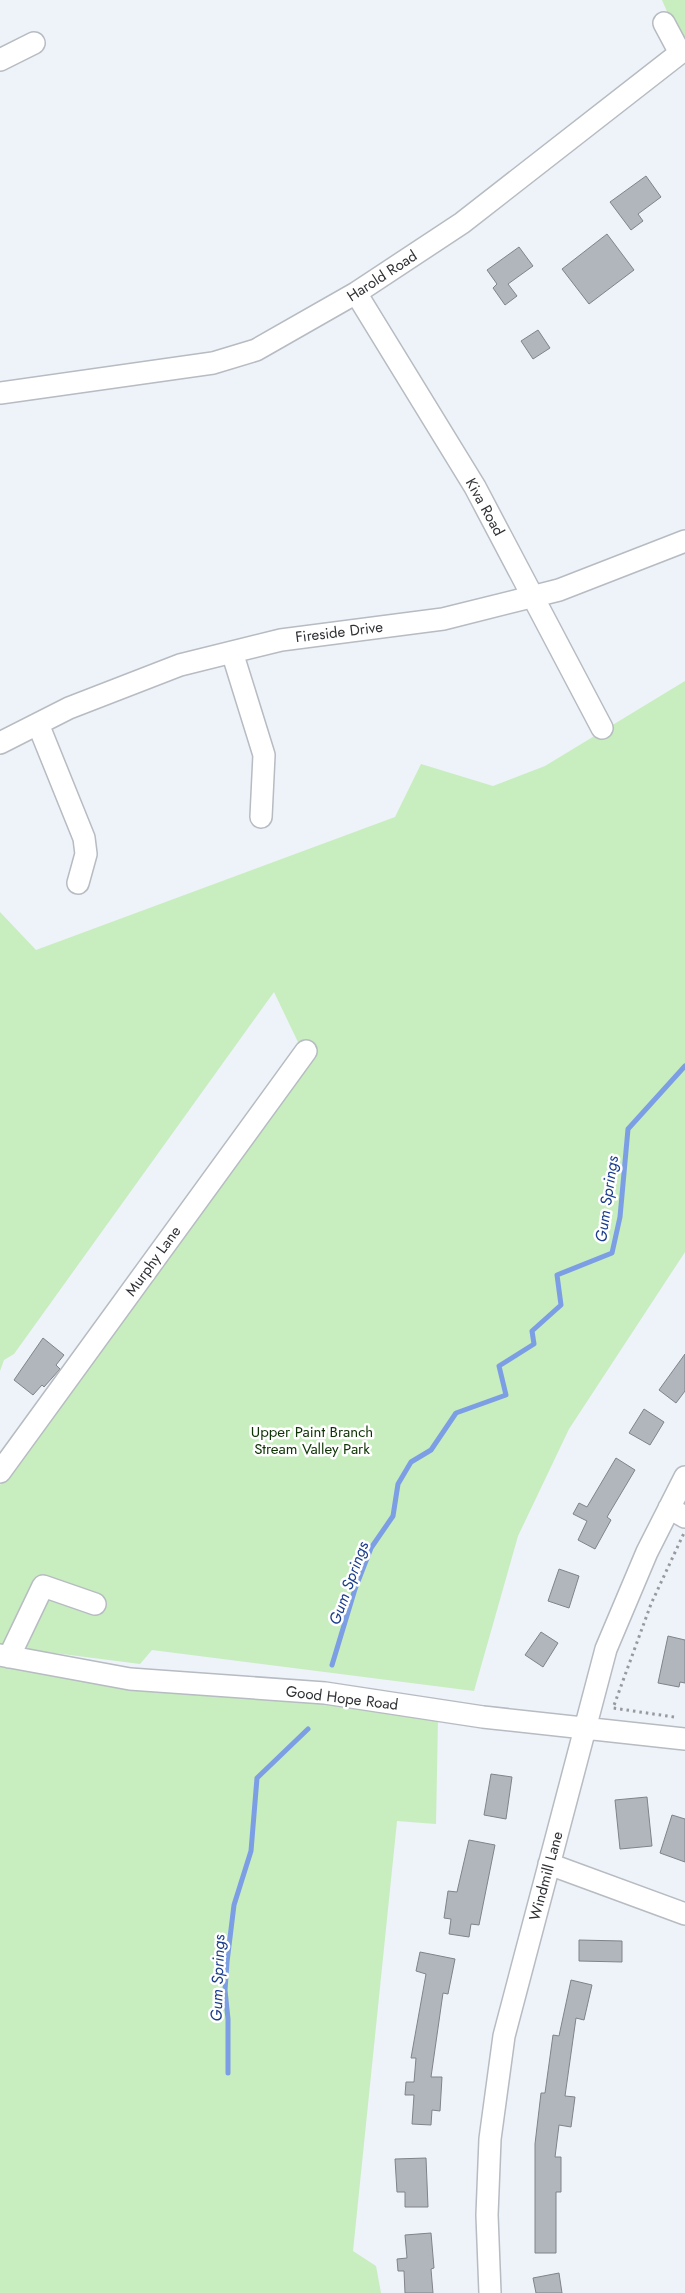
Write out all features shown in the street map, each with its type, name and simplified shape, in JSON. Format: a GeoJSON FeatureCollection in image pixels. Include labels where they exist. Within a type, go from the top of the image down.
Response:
{"type":"FeatureCollection","features":[{"type":"Feature","properties":{"kind":"street","name":"Harold Road"},"geometry":{"type":"LineString","coordinates":[[0,393],[213,363],[256,350],[356,293],[462,223],[680,53],[664,23]]}},
{"type":"Feature","properties":{"kind":"street"},"geometry":{"type":"LineString","coordinates":[[0,60],[34,43]]}},
{"type":"Feature","properties":{"kind":"street","name":"Kiva Road"},"geometry":{"type":"LineString","coordinates":[[356,293],[475,487],[602,728]]}},
{"type":"Feature","properties":{"kind":"street","name":"Fireside Drive"},"geometry":{"type":"LineString","coordinates":[[0,743],[69,708],[180,665],[280,640],[443,619],[533,597],[559,590],[685,541]]}},
{"type":"Feature","properties":{"kind":"street"},"geometry":{"type":"LineString","coordinates":[[232,652],[264,755],[260,817]]}},
{"type":"Feature","properties":{"kind":"street"},"geometry":{"type":"LineString","coordinates":[[38,724],[84,838],[86,854],[78,883]]}},
{"type":"Feature","properties":{"kind":"street","name":"Murphy Lane"},"geometry":{"type":"LineString","coordinates":[[0,1472],[306,1051]]}},
{"type":"Feature","properties":{"kind":"street","name":"Windmill Lane"},"geometry":{"type":"LineString","coordinates":[[490,2293],[487,2215],[490,2139],[504,2036],[606,1649],[647,1552],[677,1512],[685,1477]]}},
{"type":"Feature","properties":{"kind":"street"},"geometry":{"type":"LineString","coordinates":[[4,1656],[43,1586],[95,1604]]}},
{"type":"Feature","properties":{"kind":"street","name":"Good Hope Road"},"geometry":{"type":"LineString","coordinates":[[4,1656],[130,1679],[325,1693],[483,1717],[685,1740]]}},
{"type":"Feature","properties":{"kind":"street"},"geometry":{"type":"LineString","coordinates":[[549,1864],[685,1914]]}},
{"type":"Feature","properties":{"kind":"path"},"geometry":{"type":"LineString","coordinates":[[676,1718],[613,1708],[651,1604],[685,1530]]}},
{"type":"Feature","properties":{"kind":"green space"},"geometry":{"type":"Polygon","coordinates":[[[662,0],[685,0],[685,53],[662,0]]]}},
{"type":"Feature","properties":{"kind":"green space","name":"Upper Paint Branch Stream Valley Park"},"geometry":{"type":"Polygon","coordinates":[[[685,681],[685,1252],[569,1429],[518,1536],[474,1691],[152,1650],[140,1664],[0,1646],[0,1485],[308,1063],[274,992],[14,1354],[4,1360],[0,1371],[0,912],[36,950],[395,817],[421,764],[493,786],[545,766],[685,681]]]}},
{"type":"Feature","properties":{"kind":"green space"},"geometry":{"type":"Polygon","coordinates":[[[0,1659],[438,1718],[436,1824],[397,1821],[353,2251],[376,2266],[381,2293],[0,2293],[0,1659]]]}},
{"type":"Feature","properties":{"kind":"building"},"geometry":{"type":"Polygon","coordinates":[[[646,176],[661,197],[638,214],[643,221],[631,230],[610,202],[646,176]]]}},
{"type":"Feature","properties":{"kind":"building"},"geometry":{"type":"Polygon","coordinates":[[[607,234],[634,270],[589,304],[562,269],[607,234]]]}},
{"type":"Feature","properties":{"kind":"building"},"geometry":{"type":"Polygon","coordinates":[[[519,247],[533,266],[508,284],[517,296],[505,305],[493,288],[497,284],[487,270],[519,247]]]}},
{"type":"Feature","properties":{"kind":"building"},"geometry":{"type":"Polygon","coordinates":[[[538,330],[550,348],[533,359],[521,341],[538,330]]]}},
{"type":"Feature","properties":{"kind":"building"},"geometry":{"type":"Polygon","coordinates":[[[43,1338],[64,1355],[56,1365],[60,1369],[44,1387],[42,1385],[33,1395],[14,1380],[43,1338]]]}},
{"type":"Feature","properties":{"kind":"building"},"geometry":{"type":"Polygon","coordinates":[[[685,1354],[685,1391],[676,1403],[659,1390],[685,1354]]]}},
{"type":"Feature","properties":{"kind":"building"},"geometry":{"type":"Polygon","coordinates":[[[644,1409],[664,1422],[650,1445],[629,1433],[644,1409]]]}},
{"type":"Feature","properties":{"kind":"building"},"geometry":{"type":"Polygon","coordinates":[[[616,1458],[635,1470],[607,1517],[611,1520],[595,1549],[578,1540],[587,1521],[573,1514],[579,1503],[587,1507],[616,1458]]]}},
{"type":"Feature","properties":{"kind":"building"},"geometry":{"type":"Polygon","coordinates":[[[559,1569],[579,1576],[569,1608],[548,1601],[559,1569]]]}},
{"type":"Feature","properties":{"kind":"building"},"geometry":{"type":"Polygon","coordinates":[[[541,1632],[558,1643],[543,1667],[525,1655],[541,1632]]]}},
{"type":"Feature","properties":{"kind":"building"},"geometry":{"type":"Polygon","coordinates":[[[668,1636],[685,1640],[685,1683],[680,1682],[679,1687],[658,1683],[668,1636]]]}},
{"type":"Feature","properties":{"kind":"building"},"geometry":{"type":"Polygon","coordinates":[[[491,1774],[512,1777],[506,1819],[484,1815],[491,1774]]]}},
{"type":"Feature","properties":{"kind":"building"},"geometry":{"type":"Polygon","coordinates":[[[647,1797],[652,1846],[620,1849],[615,1800],[647,1797]]]}},
{"type":"Feature","properties":{"kind":"building"},"geometry":{"type":"Polygon","coordinates":[[[672,1815],[685,1819],[685,1862],[660,1853],[672,1815]]]}},
{"type":"Feature","properties":{"kind":"building"},"geometry":{"type":"Polygon","coordinates":[[[469,1840],[495,1845],[479,1925],[471,1924],[469,1937],[449,1934],[451,1919],[444,1918],[448,1891],[457,1892],[469,1840]]]}},
{"type":"Feature","properties":{"kind":"building"},"geometry":{"type":"Polygon","coordinates":[[[579,1940],[622,1941],[622,1962],[579,1961],[579,1940]]]}},
{"type":"Feature","properties":{"kind":"building"},"geometry":{"type":"Polygon","coordinates":[[[420,1952],[455,1959],[448,1994],[443,1993],[431,2077],[442,2077],[440,2111],[432,2110],[431,2125],[412,2124],[414,2095],[405,2095],[406,2082],[414,2082],[416,2058],[411,2058],[426,1974],[416,1971],[420,1952]]]}},
{"type":"Feature","properties":{"kind":"building"},"geometry":{"type":"Polygon","coordinates":[[[571,1980],[592,1985],[584,2020],[576,2018],[565,2096],[575,2097],[571,2127],[559,2125],[555,2157],[561,2157],[561,2192],[556,2192],[556,2253],[535,2253],[535,2144],[541,2093],[545,2093],[553,2035],[559,2036],[571,1980]]]}},
{"type":"Feature","properties":{"kind":"building"},"geometry":{"type":"Polygon","coordinates":[[[426,2158],[428,2207],[405,2207],[405,2192],[397,2192],[395,2159],[426,2158]]]}},
{"type":"Feature","properties":{"kind":"building"},"geometry":{"type":"Polygon","coordinates":[[[431,2233],[434,2268],[431,2269],[433,2293],[405,2293],[404,2271],[398,2271],[397,2259],[407,2258],[405,2235],[431,2233]]]}},
{"type":"Feature","properties":{"kind":"building"},"geometry":{"type":"Polygon","coordinates":[[[559,2273],[562,2293],[536,2293],[533,2278],[559,2273]]]}},
{"type":"Feature","properties":{"kind":"waterway","name":"Gum Springs"},"geometry":{"type":"LineString","coordinates":[[332,1665],[355,1589],[371,1548],[393,1516],[398,1484],[411,1462],[431,1450],[456,1413],[506,1395],[499,1366],[534,1344],[532,1331],[561,1305],[557,1275],[612,1253],[620,1217],[628,1129],[685,1066]]}},
{"type":"Feature","properties":{"kind":"waterway","name":"Gum Springs"},"geometry":{"type":"LineString","coordinates":[[228,2073],[228,2019],[225,1990],[227,1962],[234,1905],[251,1851],[257,1778],[308,1729]]}}]}
